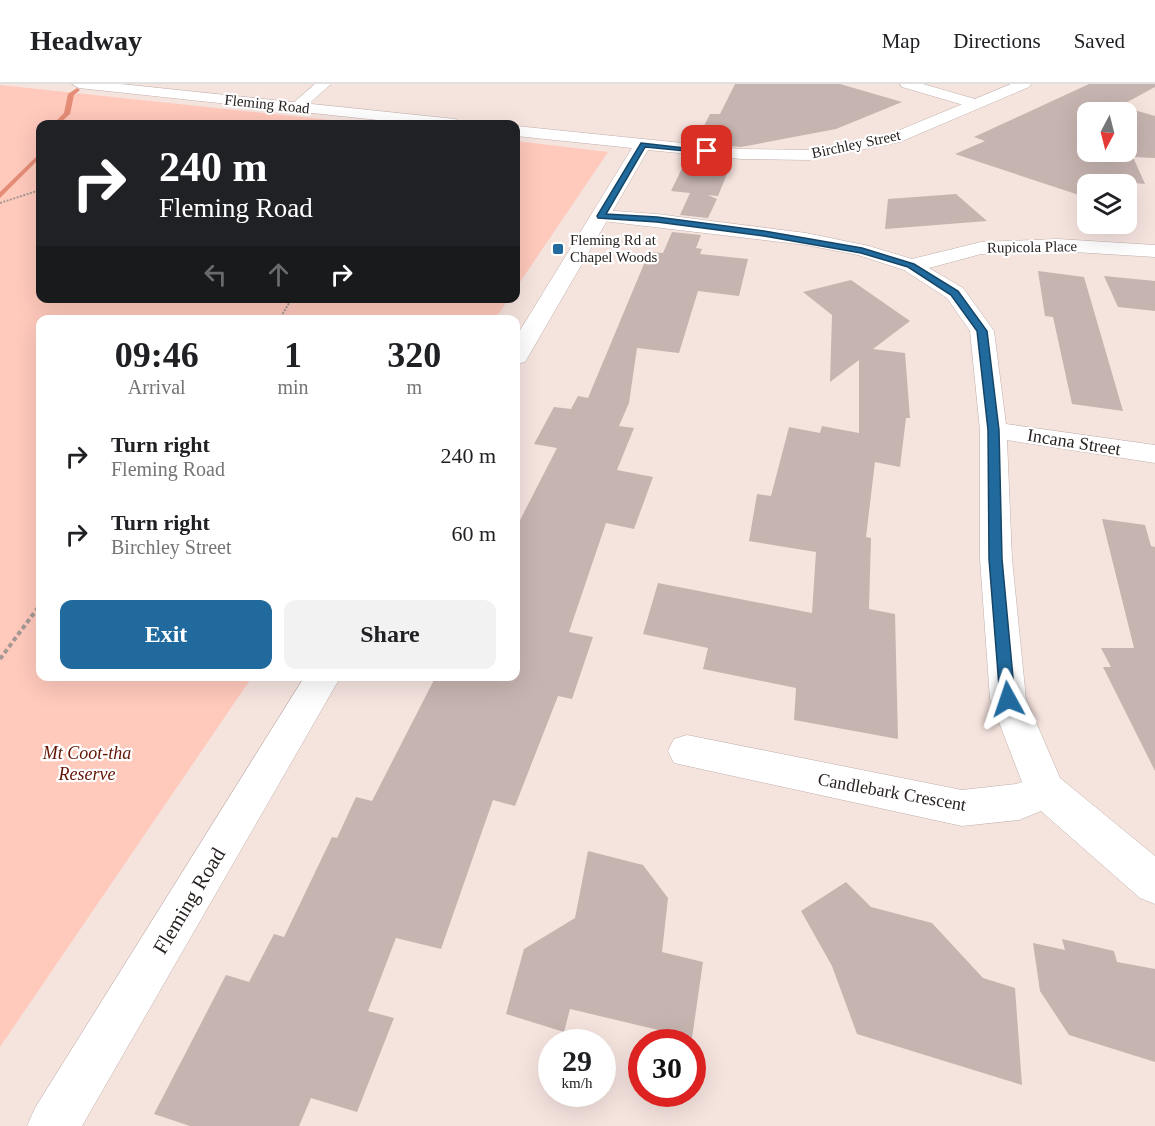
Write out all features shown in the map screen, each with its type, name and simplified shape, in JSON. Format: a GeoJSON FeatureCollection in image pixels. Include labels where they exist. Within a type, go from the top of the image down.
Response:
{"type":"FeatureCollection","features":[{"type":"Feature","properties":{"kind":"street","name":"Fleming Road"},"geometry":{"type":"LineString","coordinates":[[79,84],[417,120]]}},
{"type":"Feature","properties":{"kind":"street"},"geometry":{"type":"LineString","coordinates":[[297,107],[324,84]]}},
{"type":"Feature","properties":{"kind":"street"},"geometry":{"type":"LineString","coordinates":[[907,84],[977,104]]}},
{"type":"Feature","properties":{"kind":"street","name":"Birchley Street"},"geometry":{"type":"LineString","coordinates":[[643,144],[741,154],[809,155],[894,138],[1024,84]]}},
{"type":"Feature","properties":{"kind":"street"},"geometry":{"type":"LineString","coordinates":[[520,131],[643,144],[520,350]]}},
{"type":"Feature","properties":{"kind":"street"},"geometry":{"type":"LineString","coordinates":[[601,216],[657,220],[806,239],[862,250],[911,266],[955,293],[982,331],[993,430],[996,559],[1008,699],[1045,790],[1155,883]]}},
{"type":"Feature","properties":{"kind":"street","name":"Rupicola Place"},"geometry":{"type":"LineString","coordinates":[[911,266],[981,248],[1058,245],[1155,251]]}},
{"type":"Feature","properties":{"kind":"street","name":"Incana Street"},"geometry":{"type":"LineString","coordinates":[[993,430],[1155,454]]}},
{"type":"Feature","properties":{"kind":"street","name":"Fleming Road"},"geometry":{"type":"LineString","coordinates":[[53,1126],[321,681]]}},
{"type":"Feature","properties":{"kind":"street","name":"Candlebark Crescent"},"geometry":{"type":"LineString","coordinates":[[687,751],[962,808],[1019,802],[1045,790]]}},
{"type":"Feature","properties":{"kind":"path"},"geometry":{"type":"LineString","coordinates":[[0,203],[36,192]]}},
{"type":"Feature","properties":{"kind":"path"},"geometry":{"type":"LineString","coordinates":[[0,660],[36,610]]}},
{"type":"Feature","properties":{"kind":"green space","name":"Mt Coot-tha Reserve"},"geometry":{"type":"Polygon","coordinates":[[[0,85],[330,120],[36,120],[36,303],[506,303],[498,315],[36,315],[36,681],[249,681],[0,1047],[0,85]]]}},
{"type":"Feature","properties":{"kind":"green space"},"geometry":{"type":"Polygon","coordinates":[[[520,141],[608,152],[520,282],[520,141]]]}},
{"type":"Feature","properties":{"kind":"building"},"geometry":{"type":"Polygon","coordinates":[[[735,84],[840,84],[902,102],[836,129],[741,147],[696,142],[710,114],[720,114],[735,84]]]}},
{"type":"Feature","properties":{"kind":"building"},"geometry":{"type":"Polygon","coordinates":[[[1089,84],[1155,84],[1155,87],[1127,102],[1077,102],[1077,162],[1135,162],[1145,184],[1137,183],[1137,174],[1077,174],[1077,194],[955,154],[985,141],[974,137],[1089,84]]]}},
{"type":"Feature","properties":{"kind":"building"},"geometry":{"type":"Polygon","coordinates":[[[1137,111],[1155,116],[1155,158],[1137,157],[1137,111]]]}},
{"type":"Feature","properties":{"kind":"building"},"geometry":{"type":"Polygon","coordinates":[[[687,158],[731,164],[718,196],[708,195],[717,199],[708,218],[680,215],[690,193],[671,191],[687,158]]]}},
{"type":"Feature","properties":{"kind":"building"},"geometry":{"type":"Polygon","coordinates":[[[956,194],[987,221],[885,229],[888,199],[956,194]]]}},
{"type":"Feature","properties":{"kind":"building"},"geometry":{"type":"Polygon","coordinates":[[[672,232],[701,235],[696,248],[702,249],[700,254],[748,259],[739,296],[698,291],[679,353],[637,348],[629,403],[619,426],[634,428],[617,470],[653,477],[634,529],[606,523],[569,632],[593,637],[572,699],[558,696],[515,806],[493,800],[441,949],[396,938],[368,1011],[394,1018],[357,1112],[311,1098],[299,1126],[190,1126],[154,1114],[226,975],[249,982],[274,934],[284,937],[332,837],[337,838],[356,797],[372,801],[433,681],[520,681],[520,520],[557,448],[534,444],[554,407],[571,409],[578,396],[588,398],[649,252],[663,253],[672,232]]]}},
{"type":"Feature","properties":{"kind":"building"},"geometry":{"type":"Polygon","coordinates":[[[1038,271],[1084,277],[1123,411],[1072,404],[1053,317],[1045,316],[1038,271]]]}},
{"type":"Feature","properties":{"kind":"building"},"geometry":{"type":"Polygon","coordinates":[[[1104,276],[1155,281],[1155,311],[1118,307],[1104,276]]]}},
{"type":"Feature","properties":{"kind":"building"},"geometry":{"type":"Polygon","coordinates":[[[851,280],[910,321],[873,349],[905,353],[910,418],[906,418],[900,467],[875,462],[866,537],[871,538],[869,609],[895,614],[898,739],[794,720],[796,688],[703,669],[708,648],[643,634],[658,583],[812,613],[816,552],[749,541],[757,494],[771,496],[789,427],[820,433],[822,426],[859,433],[859,360],[830,382],[832,315],[803,292],[851,280]]]}},
{"type":"Feature","properties":{"kind":"building"},"geometry":{"type":"Polygon","coordinates":[[[1102,519],[1145,525],[1151,546],[1155,547],[1155,771],[1103,667],[1111,667],[1101,648],[1134,648],[1102,519]]]}},
{"type":"Feature","properties":{"kind":"building"},"geometry":{"type":"Polygon","coordinates":[[[588,851],[643,865],[668,898],[662,952],[703,962],[693,1029],[654,1029],[570,1009],[565,1029],[554,1029],[506,1014],[524,949],[575,918],[588,851]]]}},
{"type":"Feature","properties":{"kind":"building"},"geometry":{"type":"Polygon","coordinates":[[[846,882],[871,907],[932,923],[983,978],[1015,988],[1022,1085],[857,1034],[832,966],[801,911],[846,882]]]}},
{"type":"Feature","properties":{"kind":"building"},"geometry":{"type":"Polygon","coordinates":[[[1062,939],[1114,951],[1117,962],[1155,969],[1155,1062],[1069,1035],[1040,991],[1033,943],[1065,950],[1062,939]]]}},
{"type":"Feature","properties":{"kind":"waterway"},"geometry":{"type":"LineString","coordinates":[[60,120],[67,114],[71,94],[77,90]]}},
{"type":"Feature","properties":{"kind":"waterway"},"geometry":{"type":"LineString","coordinates":[[0,196],[36,159]]}},
{"type":"Feature","properties":{"kind":"place","name":"Fleming Rd at Chapel Woods"},"geometry":{"type":"Point","coordinates":[558,249]}},
{"type":"Feature","properties":{"kind":"route"},"geometry":{"type":"LineString","coordinates":[[707,151],[643,144],[601,216],[657,220],[806,239],[862,250],[911,266],[955,293],[982,331],[993,430],[996,559],[1008,699]]}}]}
